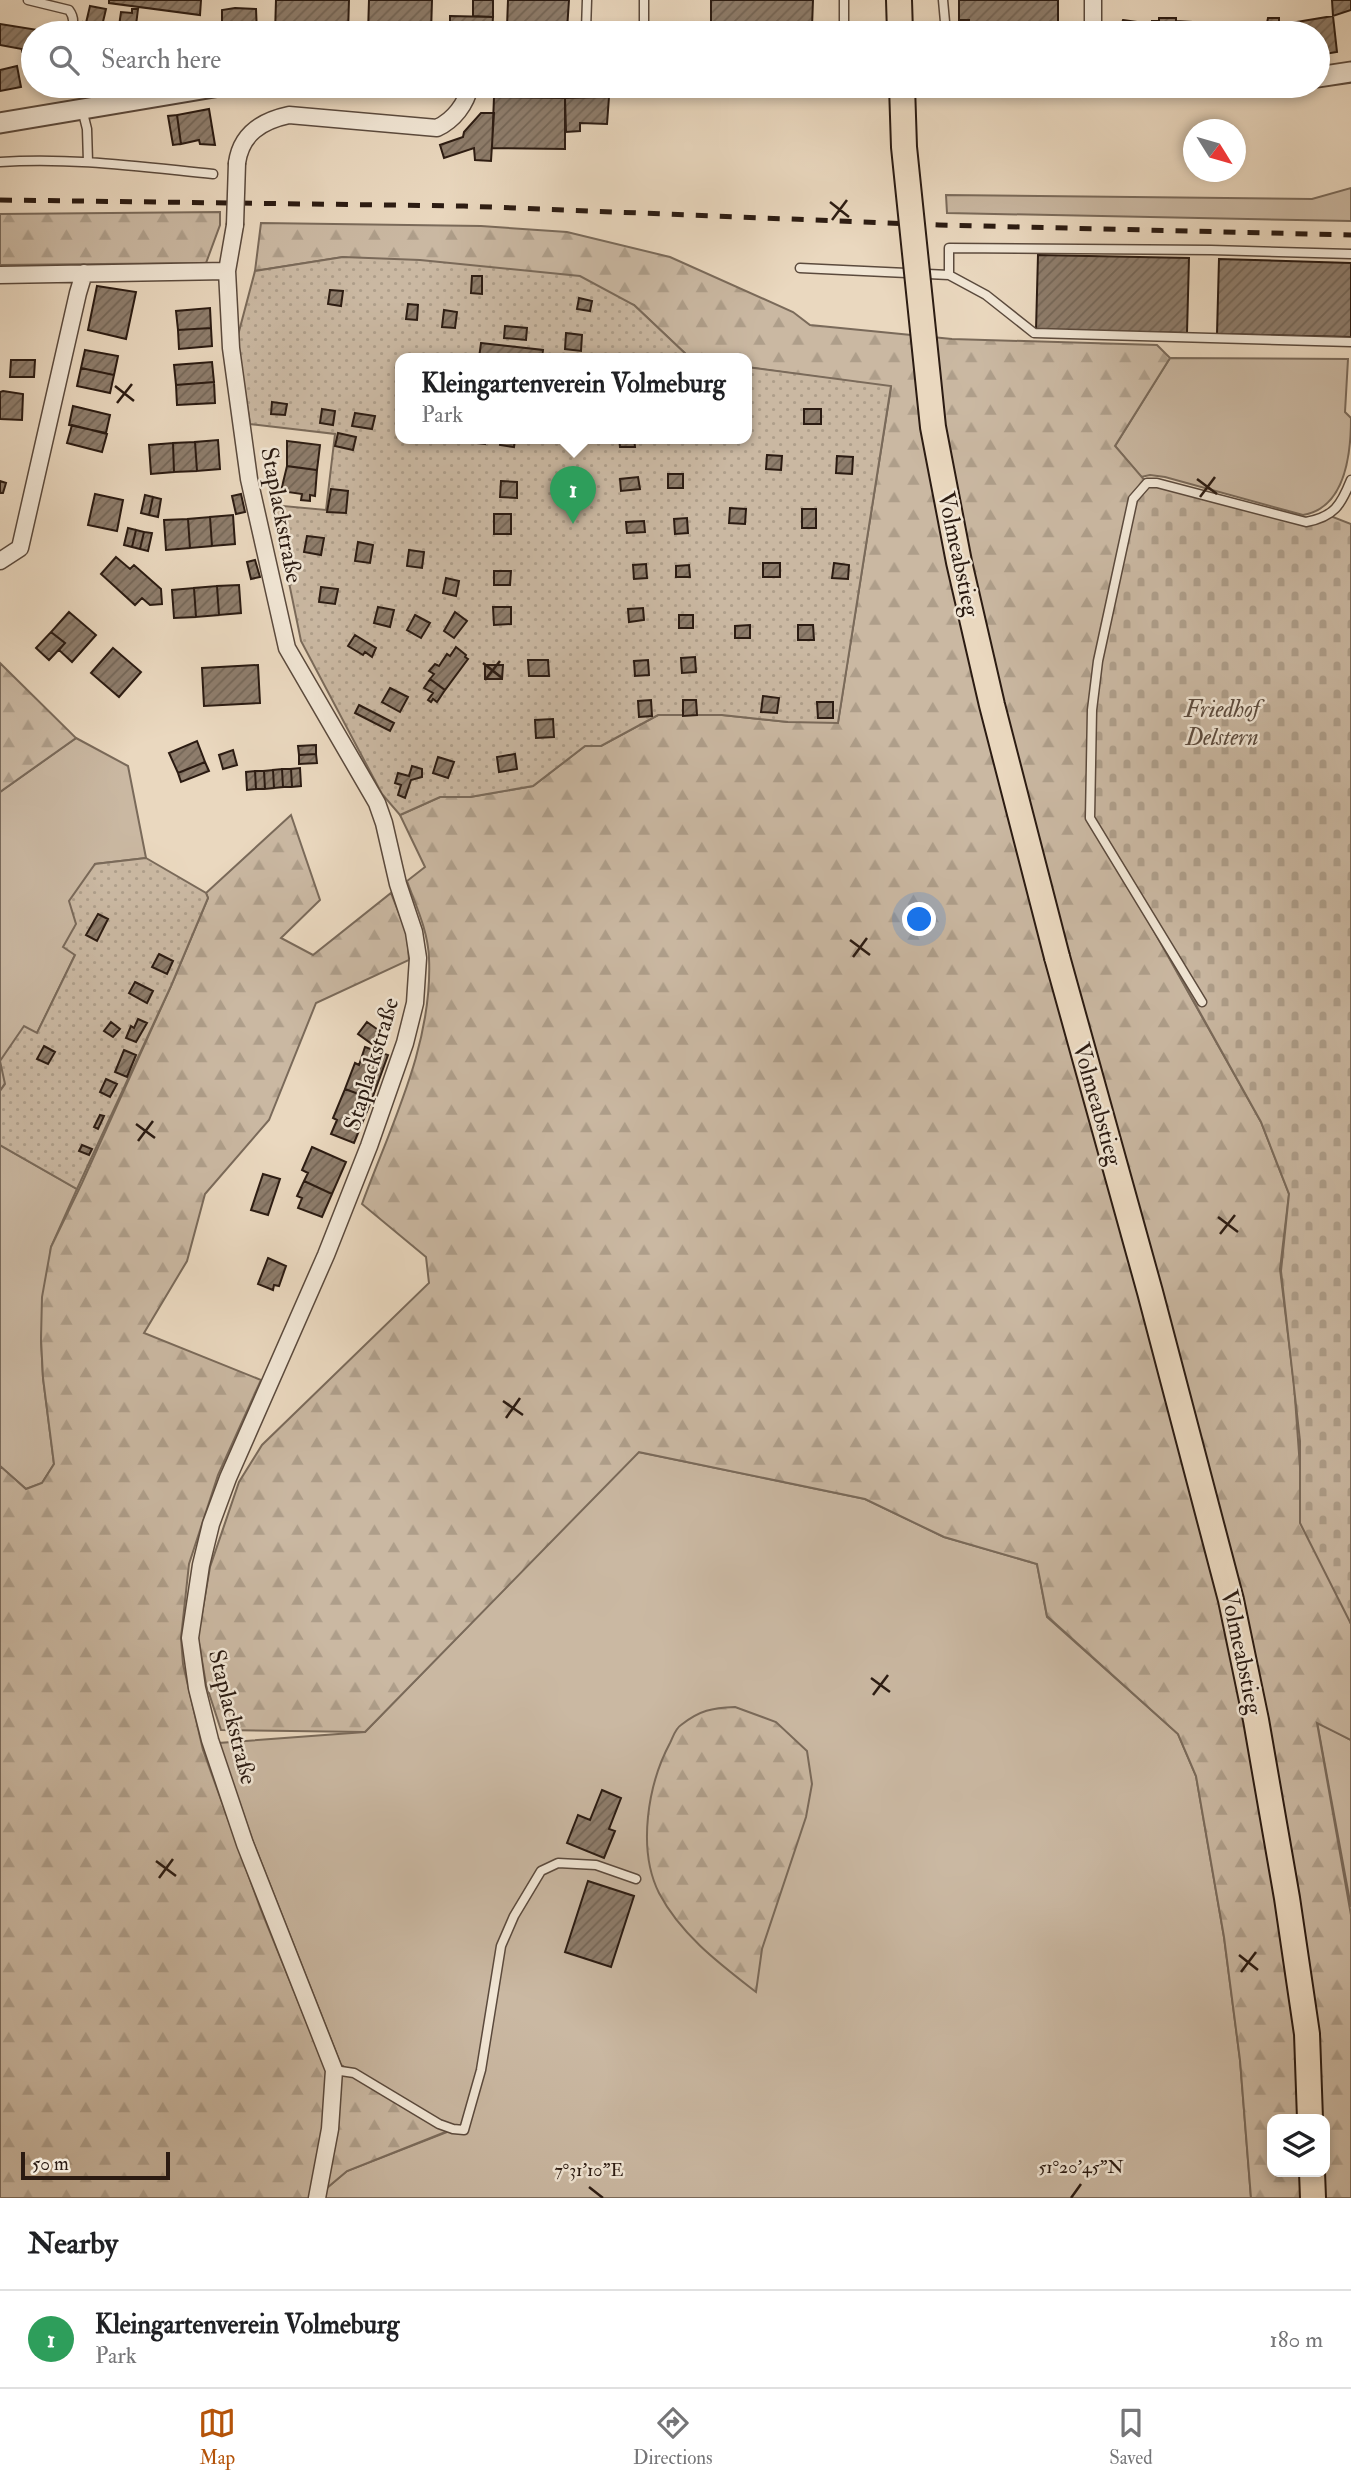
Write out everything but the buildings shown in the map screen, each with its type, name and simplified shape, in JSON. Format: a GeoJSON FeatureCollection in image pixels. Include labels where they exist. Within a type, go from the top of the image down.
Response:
{"type":"FeatureCollection","features":[{"type":"Feature","properties":{"kind":"main road"},"geometry":{"type":"LineString","coordinates":[[898,0],[899,21]]}},
{"type":"Feature","properties":{"kind":"main road","name":"Volmeabstieg"},"geometry":{"type":"LineString","coordinates":[[902,98],[904,147],[933,427],[959,562],[992,705],[1057,957],[1158,1318],[1231,1600],[1256,1720],[1287,1898],[1307,2034],[1310,2114]]}},
{"type":"Feature","properties":{"kind":"main road"},"geometry":{"type":"LineString","coordinates":[[1312,2177],[1313,2198]]}},
{"type":"Feature","properties":{"kind":"street"},"geometry":{"type":"LineString","coordinates":[[1093,0],[1093,21]]}},
{"type":"Feature","properties":{"kind":"street"},"geometry":{"type":"LineString","coordinates":[[1330,75],[1351,72]]}},
{"type":"Feature","properties":{"kind":"street"},"geometry":{"type":"LineString","coordinates":[[0,123],[149,98]]}},
{"type":"Feature","properties":{"kind":"street","name":"Staplackstraße"},"geometry":{"type":"LineString","coordinates":[[317,2198],[330,2129],[334,2070],[245,1844],[210,1740],[192,1664],[191,1631],[201,1565],[211,1524],[228,1478],[326,1255],[391,1087],[415,1003],[418,958],[414,932],[398,884],[377,803],[287,648],[249,479],[231,348],[227,271],[235,225],[239,149],[245,138],[259,125],[273,118],[289,115],[437,128],[447,123],[467,98]]}},
{"type":"Feature","properties":{"kind":"street"},"geometry":{"type":"LineString","coordinates":[[0,275],[227,271]]}},
{"type":"Feature","properties":{"kind":"street"},"geometry":{"type":"LineString","coordinates":[[0,561],[20,548],[84,272]]}},
{"type":"Feature","properties":{"kind":"lane"},"geometry":{"type":"LineString","coordinates":[[27,0],[69,10],[73,21]]}},
{"type":"Feature","properties":{"kind":"lane"},"geometry":{"type":"LineString","coordinates":[[586,21],[587,0]]}},
{"type":"Feature","properties":{"kind":"lane"},"geometry":{"type":"LineString","coordinates":[[644,0],[644,21]]}},
{"type":"Feature","properties":{"kind":"lane"},"geometry":{"type":"LineString","coordinates":[[844,0],[844,21]]}},
{"type":"Feature","properties":{"kind":"lane"},"geometry":{"type":"LineString","coordinates":[[943,0],[945,21]]}},
{"type":"Feature","properties":{"kind":"lane"},"geometry":{"type":"LineString","coordinates":[[88,162],[87,130],[91,98]]}},
{"type":"Feature","properties":{"kind":"lane"},"geometry":{"type":"LineString","coordinates":[[0,162],[88,162],[213,174]]}},
{"type":"Feature","properties":{"kind":"lane"},"geometry":{"type":"LineString","coordinates":[[949,275],[949,248],[1351,254]]}},
{"type":"Feature","properties":{"kind":"lane"},"geometry":{"type":"LineString","coordinates":[[800,268],[949,275],[986,295],[1034,333],[1351,342]]}},
{"type":"Feature","properties":{"kind":"lane"},"geometry":{"type":"LineString","coordinates":[[1202,1002],[1090,818],[1092,710],[1098,661],[1133,499],[1147,484],[1157,483],[1306,522],[1328,515],[1342,502],[1351,480]]}},
{"type":"Feature","properties":{"kind":"lane"},"geometry":{"type":"LineString","coordinates":[[334,2070],[354,2073],[439,2124],[464,2130],[481,2070],[501,1946],[514,1916],[541,1871],[558,1864],[597,1865],[636,1879]]}},
{"type":"Feature","properties":{"kind":"green space"},"geometry":{"type":"Polygon","coordinates":[[[1351,188],[1351,221],[947,213],[946,195],[1312,199],[1351,188]]]}},
{"type":"Feature","properties":{"kind":"green space"},"geometry":{"type":"Polygon","coordinates":[[[220,212],[220,225],[206,263],[0,265],[0,214],[220,212]]]}},
{"type":"Feature","properties":{"kind":"green space"},"geometry":{"type":"Polygon","coordinates":[[[261,223],[481,226],[567,232],[670,257],[793,312],[810,325],[952,339],[1157,345],[1170,358],[1115,446],[1147,483],[1090,817],[1261,1122],[1289,1194],[1280,1269],[1294,1384],[1300,1467],[1351,1624],[1351,1740],[1317,1723],[1351,1915],[1351,2198],[1251,2198],[1240,2060],[1224,1937],[1196,1776],[1178,1734],[1047,1616],[1037,1564],[944,1537],[865,1499],[639,1452],[365,1732],[221,1730],[206,1684],[198,1637],[210,1567],[239,1482],[262,1445],[429,1283],[426,1257],[362,1204],[408,1084],[424,1022],[428,990],[429,958],[426,938],[407,881],[425,867],[400,815],[440,797],[470,797],[533,786],[585,746],[601,746],[658,715],[722,715],[788,722],[838,722],[891,387],[752,368],[752,353],[685,353],[634,305],[343,257],[255,271],[261,223]]]}},
{"type":"Feature","properties":{"kind":"green space"},"geometry":{"type":"Polygon","coordinates":[[[343,257],[420,260],[580,276],[634,305],[685,353],[395,353],[395,444],[752,444],[752,368],[891,386],[838,723],[788,722],[722,715],[658,715],[601,746],[585,746],[533,786],[470,797],[440,797],[400,815],[382,794],[301,641],[273,505],[326,510],[335,434],[250,424],[237,339],[255,271],[343,257]]]}},
{"type":"Feature","properties":{"kind":"green space"},"geometry":{"type":"Polygon","coordinates":[[[1170,358],[1348,359],[1345,412],[1351,418],[1347,463],[1337,491],[1328,502],[1303,515],[1165,477],[1141,477],[1115,446],[1170,358]]]}},
{"type":"Feature","properties":{"kind":"green space","name":"Friedhof Delstern"},"geometry":{"type":"Polygon","coordinates":[[[1147,483],[1306,522],[1328,515],[1351,524],[1351,1624],[1300,1523],[1300,1441],[1281,1271],[1289,1194],[1261,1122],[1091,817],[1092,710],[1133,499],[1147,483]]]}},
{"type":"Feature","properties":{"kind":"green space"},"geometry":{"type":"Polygon","coordinates":[[[0,663],[76,738],[0,792],[0,663]]]}},
{"type":"Feature","properties":{"kind":"green space"},"geometry":{"type":"Polygon","coordinates":[[[76,738],[128,766],[146,858],[95,864],[76,924],[75,955],[37,1033],[0,1091],[0,792],[76,738]]]}},
{"type":"Feature","properties":{"kind":"green space"},"geometry":{"type":"Polygon","coordinates":[[[291,815],[320,900],[281,938],[313,955],[391,893],[407,934],[409,960],[316,1003],[269,1120],[205,1194],[187,1261],[144,1333],[261,1380],[218,1475],[189,1564],[181,1638],[183,1664],[203,1750],[261,1910],[326,2070],[341,2065],[439,2124],[453,2129],[347,2171],[315,2198],[0,2198],[0,1466],[26,1489],[42,1483],[54,1464],[41,1339],[42,1297],[51,1247],[171,986],[208,898],[206,893],[291,815]]]}},
{"type":"Feature","properties":{"kind":"green space"},"geometry":{"type":"Polygon","coordinates":[[[146,858],[206,893],[208,898],[171,986],[77,1189],[0,1145],[0,1091],[5,1084],[0,1061],[24,1026],[37,1033],[75,955],[63,947],[76,924],[69,901],[95,864],[146,858]]]}},
{"type":"Feature","properties":{"kind":"green space"},"geometry":{"type":"Polygon","coordinates":[[[0,1145],[77,1189],[51,1247],[41,1339],[54,1464],[42,1483],[26,1489],[0,1466],[0,1145]]]}},
{"type":"Feature","properties":{"kind":"green space"},"geometry":{"type":"Polygon","coordinates":[[[638,1452],[865,1499],[944,1537],[1037,1564],[1047,1617],[1178,1734],[1196,1776],[1224,1937],[1240,2060],[1251,2198],[315,2198],[347,2171],[452,2130],[341,2065],[252,1839],[219,1743],[365,1732],[638,1452]]]}},
{"type":"Feature","properties":{"kind":"green space"},"geometry":{"type":"Polygon","coordinates":[[[735,1707],[776,1722],[807,1751],[812,1784],[806,1817],[762,1949],[756,1992],[702,1948],[678,1922],[659,1893],[648,1857],[651,1797],[662,1759],[676,1731],[700,1713],[735,1707]]]}},
{"type":"Feature","properties":{"kind":"green space"},"geometry":{"type":"Polygon","coordinates":[[[1317,1722],[1351,1740],[1351,1907],[1317,1722]]]}},
{"type":"Feature","properties":{"kind":"railway"},"geometry":{"type":"LineString","coordinates":[[0,200],[464,206],[939,225],[1351,235]]}},
{"type":"Feature","properties":{"kind":"place","name":"Kleingartenverein Volmeburg"},"geometry":{"type":"Point","coordinates":[573,524]}}]}
